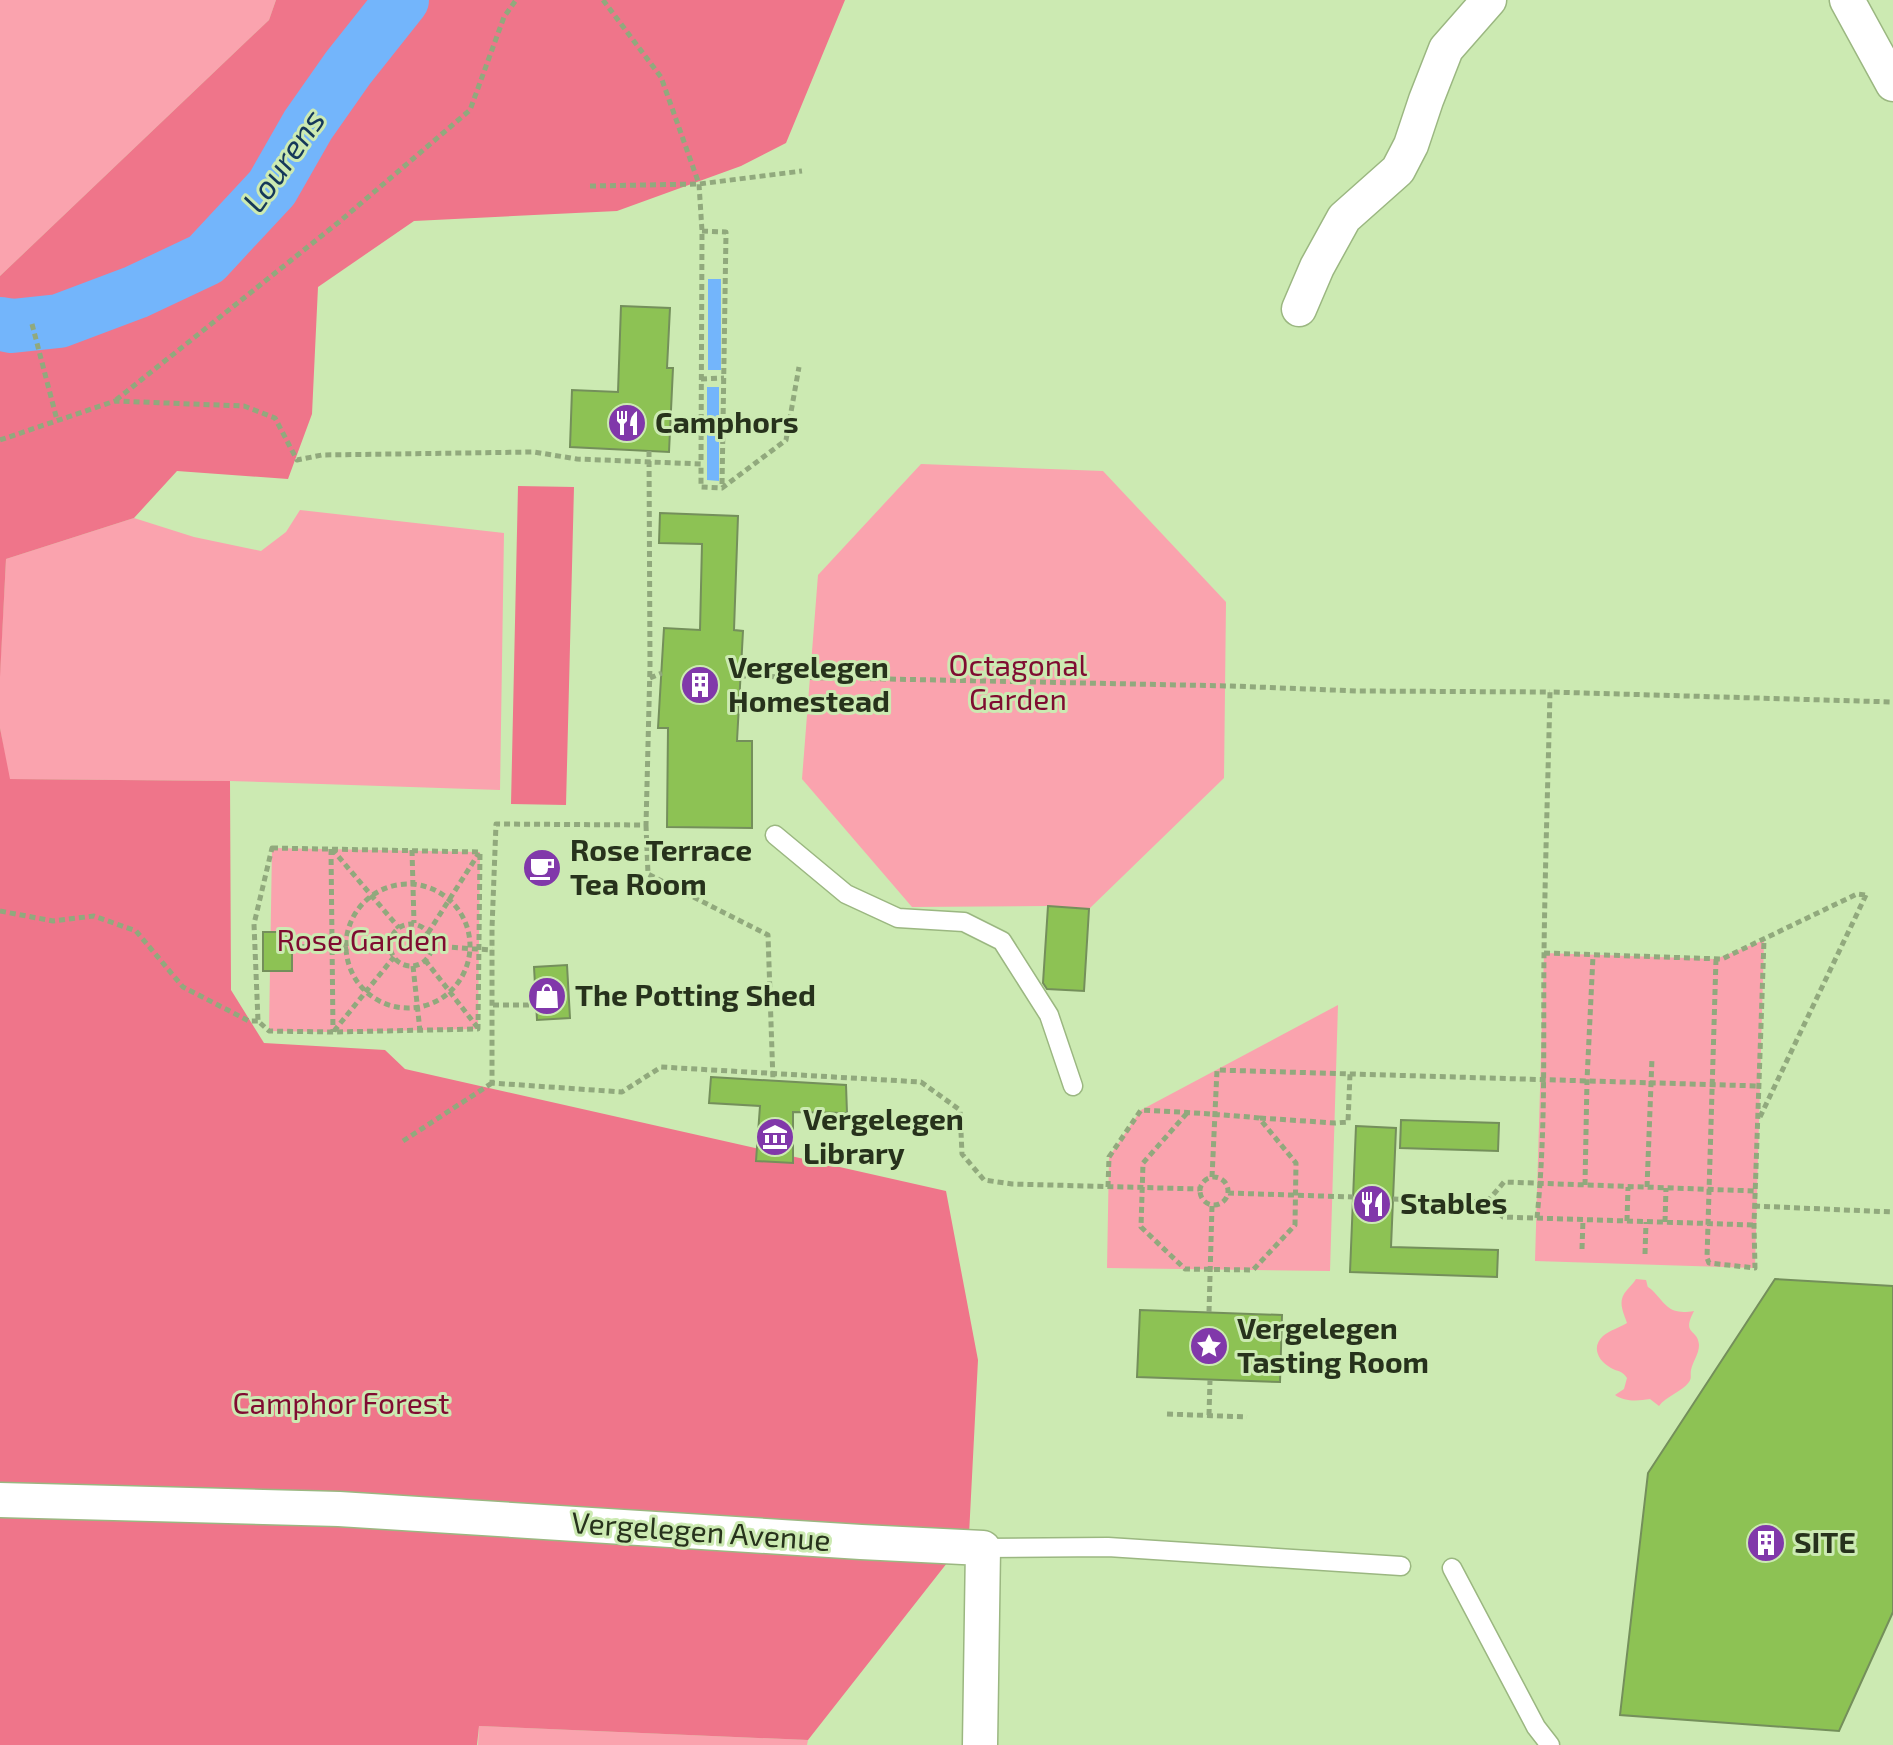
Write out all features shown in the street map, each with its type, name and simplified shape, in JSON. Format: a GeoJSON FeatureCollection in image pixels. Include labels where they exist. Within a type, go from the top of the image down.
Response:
{"type":"FeatureCollection","features":[{"type":"Feature","properties":{"kind":"street"},"geometry":{"type":"LineString","coordinates":[[1299,309],[1317,267],[1344,218],[1398,170],[1411,145],[1446,49],[1489,0]]}},
{"type":"Feature","properties":{"kind":"street"},"geometry":{"type":"LineString","coordinates":[[1847,0],[1893,84]]}},
{"type":"Feature","properties":{"kind":"street","name":"Vergelegen Avenue"},"geometry":{"type":"LineString","coordinates":[[0,1500],[339,1509],[983,1548]]}},
{"type":"Feature","properties":{"kind":"street"},"geometry":{"type":"LineString","coordinates":[[980,1745],[983,1548]]}},
{"type":"Feature","properties":{"kind":"lane"},"geometry":{"type":"LineString","coordinates":[[775,835],[846,894],[898,918],[964,922],[1002,941],[1049,1015],[1073,1086]]}},
{"type":"Feature","properties":{"kind":"lane","name":"Vergelegen Avenue"},"geometry":{"type":"LineString","coordinates":[[983,1548],[1108,1547],[1401,1566]]}},
{"type":"Feature","properties":{"kind":"lane"},"geometry":{"type":"LineString","coordinates":[[1452,1568],[1536,1727],[1550,1745]]}},
{"type":"Feature","properties":{"kind":"path"},"geometry":{"type":"LineString","coordinates":[[115,401],[339,222],[470,110],[504,17],[516,0]]}},
{"type":"Feature","properties":{"kind":"path"},"geometry":{"type":"LineString","coordinates":[[603,0],[661,77],[699,184],[702,231],[701,487],[722,488],[786,440],[799,367]]}},
{"type":"Feature","properties":{"kind":"path"},"geometry":{"type":"LineString","coordinates":[[590,186],[699,184],[802,171]]}},
{"type":"Feature","properties":{"kind":"path"},"geometry":{"type":"LineString","coordinates":[[702,231],[726,232],[722,488]]}},
{"type":"Feature","properties":{"kind":"path"},"geometry":{"type":"LineString","coordinates":[[32,324],[57,420]]}},
{"type":"Feature","properties":{"kind":"path"},"geometry":{"type":"LineString","coordinates":[[701,379],[724,378]]}},
{"type":"Feature","properties":{"kind":"path"},"geometry":{"type":"LineString","coordinates":[[0,440],[115,401],[244,406],[275,418],[297,460],[322,455],[534,452],[577,459],[701,464]]}},
{"type":"Feature","properties":{"kind":"path"},"geometry":{"type":"LineString","coordinates":[[649,451],[648,874],[768,935],[773,1081]]}},
{"type":"Feature","properties":{"kind":"path"},"geometry":{"type":"LineString","coordinates":[[650,678],[662,673]]}},
{"type":"Feature","properties":{"kind":"path"},"geometry":{"type":"LineString","coordinates":[[740,676],[1893,702]]}},
{"type":"Feature","properties":{"kind":"path"},"geometry":{"type":"LineString","coordinates":[[1537,1218],[1543,1078],[1550,692]]}},
{"type":"Feature","properties":{"kind":"path"},"geometry":{"type":"LineString","coordinates":[[492,1083],[496,824],[646,825]]}},
{"type":"Feature","properties":{"kind":"path"},"geometry":{"type":"LineString","coordinates":[[258,1021],[254,924],[272,848],[480,852]]}},
{"type":"Feature","properties":{"kind":"path"},"geometry":{"type":"LineString","coordinates":[[331,849],[399,928]]}},
{"type":"Feature","properties":{"kind":"path"},"geometry":{"type":"LineString","coordinates":[[331,849],[333,1032]]}},
{"type":"Feature","properties":{"kind":"path"},"geometry":{"type":"LineString","coordinates":[[412,850],[414,923]]}},
{"type":"Feature","properties":{"kind":"path"},"geometry":{"type":"LineString","coordinates":[[428,933],[480,852]]}},
{"type":"Feature","properties":{"kind":"path"},"geometry":{"type":"LineString","coordinates":[[478,1029],[480,852]]}},
{"type":"Feature","properties":{"kind":"path"},"geometry":{"type":"LineString","coordinates":[[405,884],[421,885],[441,893],[456,906],[467,925],[471,944],[465,971],[451,993],[419,1007],[405,1008],[384,1003],[366,992],[352,973],[346,950],[348,928],[353,916],[371,894],[405,884]]}},
{"type":"Feature","properties":{"kind":"path"},"geometry":{"type":"LineString","coordinates":[[1544,953],[1722,959],[1857,894],[1866,895],[1758,1121]]}},
{"type":"Feature","properties":{"kind":"path"},"geometry":{"type":"LineString","coordinates":[[0,911],[53,921],[94,916],[136,931],[183,987],[249,1021],[258,1021],[269,1031],[478,1029]]}},
{"type":"Feature","properties":{"kind":"path"},"geometry":{"type":"LineString","coordinates":[[292,946],[392,954],[406,965],[413,966],[430,954],[432,946],[428,933],[414,923],[399,928],[391,936],[392,954],[333,1032]]}},
{"type":"Feature","properties":{"kind":"path"},"geometry":{"type":"LineString","coordinates":[[1716,959],[1707,1258],[1709,1263],[1755,1268],[1754,1206],[1764,940]]}},
{"type":"Feature","properties":{"kind":"path"},"geometry":{"type":"LineString","coordinates":[[432,946],[492,950]]}},
{"type":"Feature","properties":{"kind":"path"},"geometry":{"type":"LineString","coordinates":[[255,954],[263,954]]}},
{"type":"Feature","properties":{"kind":"path"},"geometry":{"type":"LineString","coordinates":[[1585,1185],[1593,956]]}},
{"type":"Feature","properties":{"kind":"path"},"geometry":{"type":"LineString","coordinates":[[425,960],[478,1029]]}},
{"type":"Feature","properties":{"kind":"path"},"geometry":{"type":"LineString","coordinates":[[413,966],[420,1031]]}},
{"type":"Feature","properties":{"kind":"path"},"geometry":{"type":"LineString","coordinates":[[493,1005],[536,1005]]}},
{"type":"Feature","properties":{"kind":"path"},"geometry":{"type":"LineString","coordinates":[[1647,1187],[1652,1058]]}},
{"type":"Feature","properties":{"kind":"path"},"geometry":{"type":"LineString","coordinates":[[403,1141],[492,1083],[622,1092],[661,1067],[772,1073],[921,1082],[960,1110],[962,1154],[984,1180],[1012,1184],[1199,1189]]}},
{"type":"Feature","properties":{"kind":"path"},"geometry":{"type":"LineString","coordinates":[[1212,1177],[1217,1070],[1759,1086]]}},
{"type":"Feature","properties":{"kind":"path"},"geometry":{"type":"LineString","coordinates":[[1108,1187],[1109,1157],[1141,1110],[1348,1122],[1350,1074]]}},
{"type":"Feature","properties":{"kind":"path"},"geometry":{"type":"LineString","coordinates":[[1188,1112],[1143,1163],[1141,1227],[1185,1269],[1253,1270],[1295,1225],[1296,1163],[1259,1118]]}},
{"type":"Feature","properties":{"kind":"path"},"geometry":{"type":"LineString","coordinates":[[1212,1177],[1225,1182],[1228,1193],[1221,1204],[1212,1206],[1203,1202],[1199,1189],[1203,1181],[1212,1177]]}},
{"type":"Feature","properties":{"kind":"path"},"geometry":{"type":"LineString","coordinates":[[1487,1202],[1504,1182],[1755,1191]]}},
{"type":"Feature","properties":{"kind":"path"},"geometry":{"type":"LineString","coordinates":[[1627,1221],[1628,1187]]}},
{"type":"Feature","properties":{"kind":"path"},"geometry":{"type":"LineString","coordinates":[[1665,1222],[1666,1188]]}},
{"type":"Feature","properties":{"kind":"path"},"geometry":{"type":"LineString","coordinates":[[1228,1193],[1353,1197]]}},
{"type":"Feature","properties":{"kind":"path"},"geometry":{"type":"LineString","coordinates":[[1393,1199],[1487,1202],[1503,1217],[1754,1225]]}},
{"type":"Feature","properties":{"kind":"path"},"geometry":{"type":"LineString","coordinates":[[1209,1312],[1212,1206]]}},
{"type":"Feature","properties":{"kind":"path"},"geometry":{"type":"LineString","coordinates":[[1754,1206],[1893,1212]]}},
{"type":"Feature","properties":{"kind":"path"},"geometry":{"type":"LineString","coordinates":[[1582,1249],[1583,1219]]}},
{"type":"Feature","properties":{"kind":"path"},"geometry":{"type":"LineString","coordinates":[[1645,1254],[1646,1222]]}},
{"type":"Feature","properties":{"kind":"path"},"geometry":{"type":"LineString","coordinates":[[1209,1415],[1210,1380]]}},
{"type":"Feature","properties":{"kind":"path"},"geometry":{"type":"LineString","coordinates":[[1167,1414],[1247,1417]]}},
{"type":"Feature","properties":{"kind":"green space"},"geometry":{"type":"Polygon","coordinates":[[[0,0],[276,0],[269,20],[0,276],[0,0]]]}},
{"type":"Feature","properties":{"kind":"green space"},"geometry":{"type":"Polygon","coordinates":[[[276,0],[845,0],[786,143],[741,166],[617,211],[414,221],[318,287],[312,414],[288,479],[177,471],[134,518],[6,559],[0,677],[0,276],[269,20],[276,0]]]}},
{"type":"Feature","properties":{"kind":"green space","name":"Octagonal Garden"},"geometry":{"type":"Polygon","coordinates":[[[921,464],[1103,471],[1226,602],[1224,778],[1089,909],[1048,906],[912,907],[802,779],[818,575],[921,464]]]}},
{"type":"Feature","properties":{"kind":"green space"},"geometry":{"type":"Polygon","coordinates":[[[518,486],[574,487],[566,805],[511,804],[518,486]]]}},
{"type":"Feature","properties":{"kind":"green space"},"geometry":{"type":"Polygon","coordinates":[[[300,510],[504,533],[500,790],[230,781],[9,779],[0,728],[6,559],[134,518],[194,537],[261,551],[286,532],[300,510]]]}},
{"type":"Feature","properties":{"kind":"green space","name":"Camphor Forest"},"geometry":{"type":"Polygon","coordinates":[[[0,728],[10,779],[230,781],[231,990],[264,1043],[385,1050],[405,1069],[946,1191],[978,1360],[969,1535],[808,1740],[479,1726],[477,1745],[0,1745],[0,728]]]}},
{"type":"Feature","properties":{"kind":"green space","name":"Rose Garden"},"geometry":{"type":"Polygon","coordinates":[[[272,848],[480,852],[478,1029],[269,1031],[272,848]]]}},
{"type":"Feature","properties":{"kind":"green space"},"geometry":{"type":"Polygon","coordinates":[[[1764,940],[1755,1268],[1535,1261],[1544,953],[1716,959],[1764,940]]]}},
{"type":"Feature","properties":{"kind":"green space"},"geometry":{"type":"Polygon","coordinates":[[[1338,1005],[1330,1271],[1107,1268],[1109,1157],[1141,1110],[1338,1005]]]}},
{"type":"Feature","properties":{"kind":"green space"},"geometry":{"type":"Polygon","coordinates":[[[1636,1279],[1646,1280],[1648,1287],[1670,1308],[1679,1312],[1694,1311],[1689,1324],[1699,1345],[1690,1379],[1659,1406],[1650,1399],[1627,1400],[1615,1395],[1624,1389],[1627,1378],[1603,1362],[1597,1349],[1603,1336],[1627,1323],[1622,1298],[1636,1279]]]}},
{"type":"Feature","properties":{"kind":"green space"},"geometry":{"type":"Polygon","coordinates":[[[479,1726],[808,1740],[807,1745],[478,1745],[479,1726]]]}},
{"type":"Feature","properties":{"kind":"water"},"geometry":{"type":"Polygon","coordinates":[[[708,279],[721,279],[721,370],[708,370],[708,279]]]}},
{"type":"Feature","properties":{"kind":"water"},"geometry":{"type":"Polygon","coordinates":[[[707,387],[719,387],[719,481],[707,480],[707,387]]]}},
{"type":"Feature","properties":{"kind":"building"},"geometry":{"type":"Polygon","coordinates":[[[621,306],[670,308],[667,368],[673,368],[669,452],[570,447],[572,390],[618,392],[621,306]]]}},
{"type":"Feature","properties":{"kind":"building"},"geometry":{"type":"Polygon","coordinates":[[[660,513],[738,516],[734,630],[743,631],[737,741],[752,741],[752,828],[667,827],[668,728],[658,728],[664,628],[700,630],[702,544],[659,543],[660,513]]]}},
{"type":"Feature","properties":{"kind":"building"},"geometry":{"type":"Polygon","coordinates":[[[1048,906],[1089,909],[1084,991],[1047,989],[1043,983],[1048,906]]]}},
{"type":"Feature","properties":{"kind":"building"},"geometry":{"type":"Polygon","coordinates":[[[263,932],[292,932],[292,971],[263,971],[263,932]]]}},
{"type":"Feature","properties":{"kind":"building"},"geometry":{"type":"Polygon","coordinates":[[[567,965],[570,1018],[537,1020],[534,967],[567,965]]]}},
{"type":"Feature","properties":{"kind":"building","name":"Vergelegen Library"},"geometry":{"type":"Polygon","coordinates":[[[711,1077],[846,1085],[847,1113],[793,1112],[793,1163],[756,1161],[760,1106],[709,1103],[711,1077]]]}},
{"type":"Feature","properties":{"kind":"building"},"geometry":{"type":"Polygon","coordinates":[[[1401,1120],[1499,1123],[1498,1151],[1400,1148],[1401,1120]]]}},
{"type":"Feature","properties":{"kind":"building"},"geometry":{"type":"Polygon","coordinates":[[[1356,1126],[1396,1128],[1391,1247],[1498,1250],[1497,1277],[1350,1272],[1356,1126]]]}},
{"type":"Feature","properties":{"kind":"building","name":"SITE"},"geometry":{"type":"Polygon","coordinates":[[[1775,1279],[1893,1286],[1893,1612],[1839,1731],[1620,1715],[1648,1473],[1775,1279]]]}},
{"type":"Feature","properties":{"kind":"building"},"geometry":{"type":"Polygon","coordinates":[[[1140,1310],[1282,1315],[1280,1382],[1137,1377],[1140,1310]]]}},
{"type":"Feature","properties":{"kind":"waterway","name":"Lourens"},"geometry":{"type":"LineString","coordinates":[[0,324],[12,326],[59,321],[136,292],[206,259],[272,188],[308,125],[402,0]]}},
{"type":"Feature","properties":{"kind":"place","name":"Camphors"},"geometry":{"type":"Point","coordinates":[627,423]}},
{"type":"Feature","properties":{"kind":"place","name":"Vergelegen Homestead"},"geometry":{"type":"Point","coordinates":[700,685]}},
{"type":"Feature","properties":{"kind":"place","name":"Rose Terrace Tea Room"},"geometry":{"type":"Point","coordinates":[542,868]}},
{"type":"Feature","properties":{"kind":"place","name":"The Potting Shed"},"geometry":{"type":"Point","coordinates":[547,996]}},
{"type":"Feature","properties":{"kind":"place","name":"Vergelegen Library"},"geometry":{"type":"Point","coordinates":[775,1137]}},
{"type":"Feature","properties":{"kind":"place","name":"Stables"},"geometry":{"type":"Point","coordinates":[1372,1204]}},
{"type":"Feature","properties":{"kind":"place","name":"Vergelegen Tasting Room"},"geometry":{"type":"Point","coordinates":[1209,1346]}},
{"type":"Feature","properties":{"kind":"place","name":"SITE"},"geometry":{"type":"Point","coordinates":[1766,1543]}}]}
